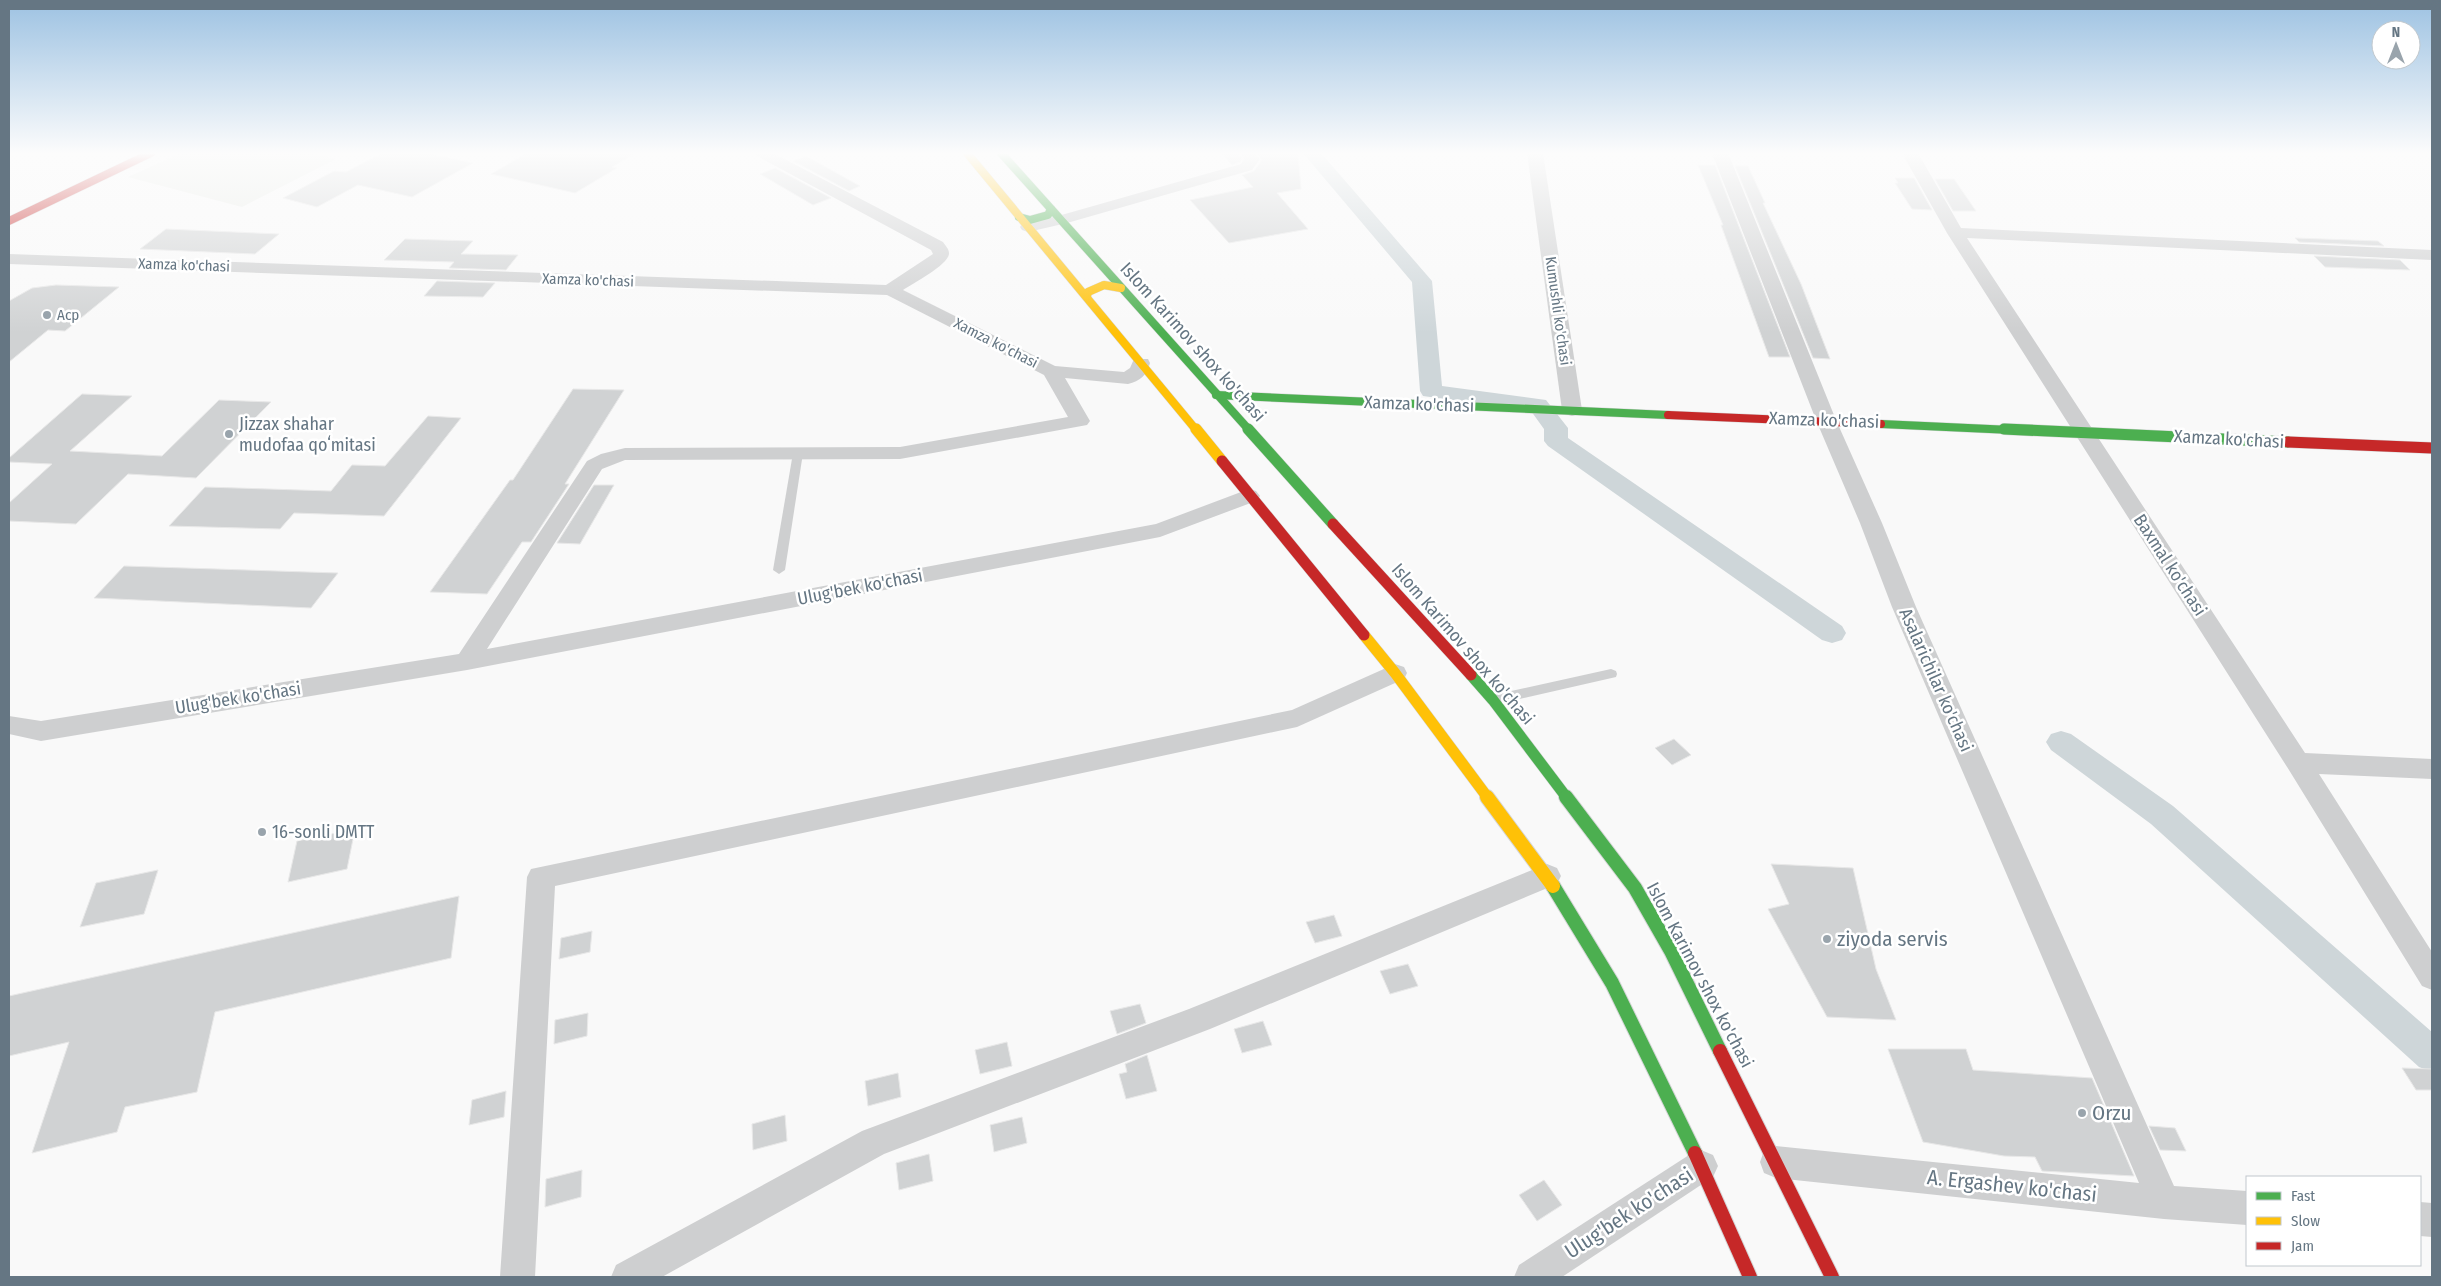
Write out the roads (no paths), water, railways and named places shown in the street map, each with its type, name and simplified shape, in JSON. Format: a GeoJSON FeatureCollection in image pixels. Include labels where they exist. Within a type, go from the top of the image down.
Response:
{"type":"FeatureCollection","features":[{"type":"Feature","properties":{"kind":"main road"},"geometry":{"type":"LineString","coordinates":[[9,221],[24,213]]}},
{"type":"Feature","properties":{"kind":"main road"},"geometry":{"type":"LineString","coordinates":[[1017,213],[1087,296],[1395,673],[1547,876],[1586,934],[1624,1005],[1701,1166],[1750,1277]]}},
{"type":"Feature","properties":{"kind":"main road","name":"Islom Karimov shox ko'chasi"},"geometry":{"type":"LineString","coordinates":[[1056,215],[1216,395],[1493,700],[1635,888],[1671,951],[1832,1277]]}},
{"type":"Feature","properties":{"kind":"main road"},"geometry":{"type":"LineString","coordinates":[[1087,296],[1088,292],[1098,286],[1113,285],[1121,288]]}},
{"type":"Feature","properties":{"kind":"main road","name":"Xamza ko'chasi"},"geometry":{"type":"LineString","coordinates":[[1216,395],[1826,420],[2432,448]]}},
{"type":"Feature","properties":{"kind":"street"},"geometry":{"type":"LineString","coordinates":[[875,213],[937,246],[941,250],[941,255],[936,261],[890,290]]}},
{"type":"Feature","properties":{"kind":"street"},"geometry":{"type":"LineString","coordinates":[[1024,222],[1064,213]]}},
{"type":"Feature","properties":{"kind":"street","name":"Kumushli ko'chasi"},"geometry":{"type":"LineString","coordinates":[[1544,213],[1572,410]]}},
{"type":"Feature","properties":{"kind":"street","name":"Asalarichilar ko'chasi"},"geometry":{"type":"LineString","coordinates":[[1744,213],[1826,420],[1871,523],[1904,607],[2164,1202]]}},
{"type":"Feature","properties":{"kind":"street","name":"Baxmal ko'chasi"},"geometry":{"type":"LineString","coordinates":[[1943,213],[1954,233],[2298,763],[2432,977]]}},
{"type":"Feature","properties":{"kind":"street"},"geometry":{"type":"LineString","coordinates":[[1954,233],[2432,255]]}},
{"type":"Feature","properties":{"kind":"street","name":"Xamza ko'chasi"},"geometry":{"type":"LineString","coordinates":[[9,259],[890,290],[1051,371],[1128,378],[1138,371],[1141,363]]}},
{"type":"Feature","properties":{"kind":"street"},"geometry":{"type":"LineString","coordinates":[[467,661],[594,465],[608,458],[625,454],[900,452],[1080,420],[1051,371]]}},
{"type":"Feature","properties":{"kind":"street","name":"Ulug'bek ko'chasi"},"geometry":{"type":"LineString","coordinates":[[9,725],[41,731],[467,661],[1160,530],[1249,496]]}},
{"type":"Feature","properties":{"kind":"street"},"geometry":{"type":"LineString","coordinates":[[517,1277],[541,877],[1297,718],[1395,673]]}},
{"type":"Feature","properties":{"kind":"street"},"geometry":{"type":"LineString","coordinates":[[2298,763],[2432,769]]}},
{"type":"Feature","properties":{"kind":"street"},"geometry":{"type":"LineString","coordinates":[[628,1277],[874,1142],[1199,1019],[1547,876]]}},
{"type":"Feature","properties":{"kind":"street","name":"A. Ergashev ko'chasi"},"geometry":{"type":"LineString","coordinates":[[1776,1162],[2164,1202],[2246,1208]]}},
{"type":"Feature","properties":{"kind":"street","name":"Ulug'bek ko'chasi"},"geometry":{"type":"LineString","coordinates":[[1531,1277],[1701,1166]]}},
{"type":"Feature","properties":{"kind":"lane"},"geometry":{"type":"LineString","coordinates":[[779,570],[798,452]]}},
{"type":"Feature","properties":{"kind":"lane"},"geometry":{"type":"LineString","coordinates":[[1493,700],[1611,674]]}},
{"type":"Feature","properties":{"kind":"waterway"},"geometry":{"type":"LineString","coordinates":[[1364,213],[1422,281],[1431,391],[1538,405],[1556,428],[1556,441],[1832,633]]}},
{"type":"Feature","properties":{"kind":"waterway"},"geometry":{"type":"LineString","coordinates":[[2061,742],[2162,815],[2432,1055]]}},
{"type":"Feature","properties":{"kind":"place","name":"Аср"},"geometry":{"type":"Point","coordinates":[47,315]}},
{"type":"Feature","properties":{"kind":"place","name":"Jizzax shahar mudofaa qoʻmitasi"},"geometry":{"type":"Point","coordinates":[229,434]}},
{"type":"Feature","properties":{"kind":"place","name":"16-sonli DMTT"},"geometry":{"type":"Point","coordinates":[262,832]}},
{"type":"Feature","properties":{"kind":"place","name":"ziyoda servis"},"geometry":{"type":"Point","coordinates":[1827,939]}},
{"type":"Feature","properties":{"kind":"place","name":"Orzu"},"geometry":{"type":"Point","coordinates":[2082,1113]}}]}
